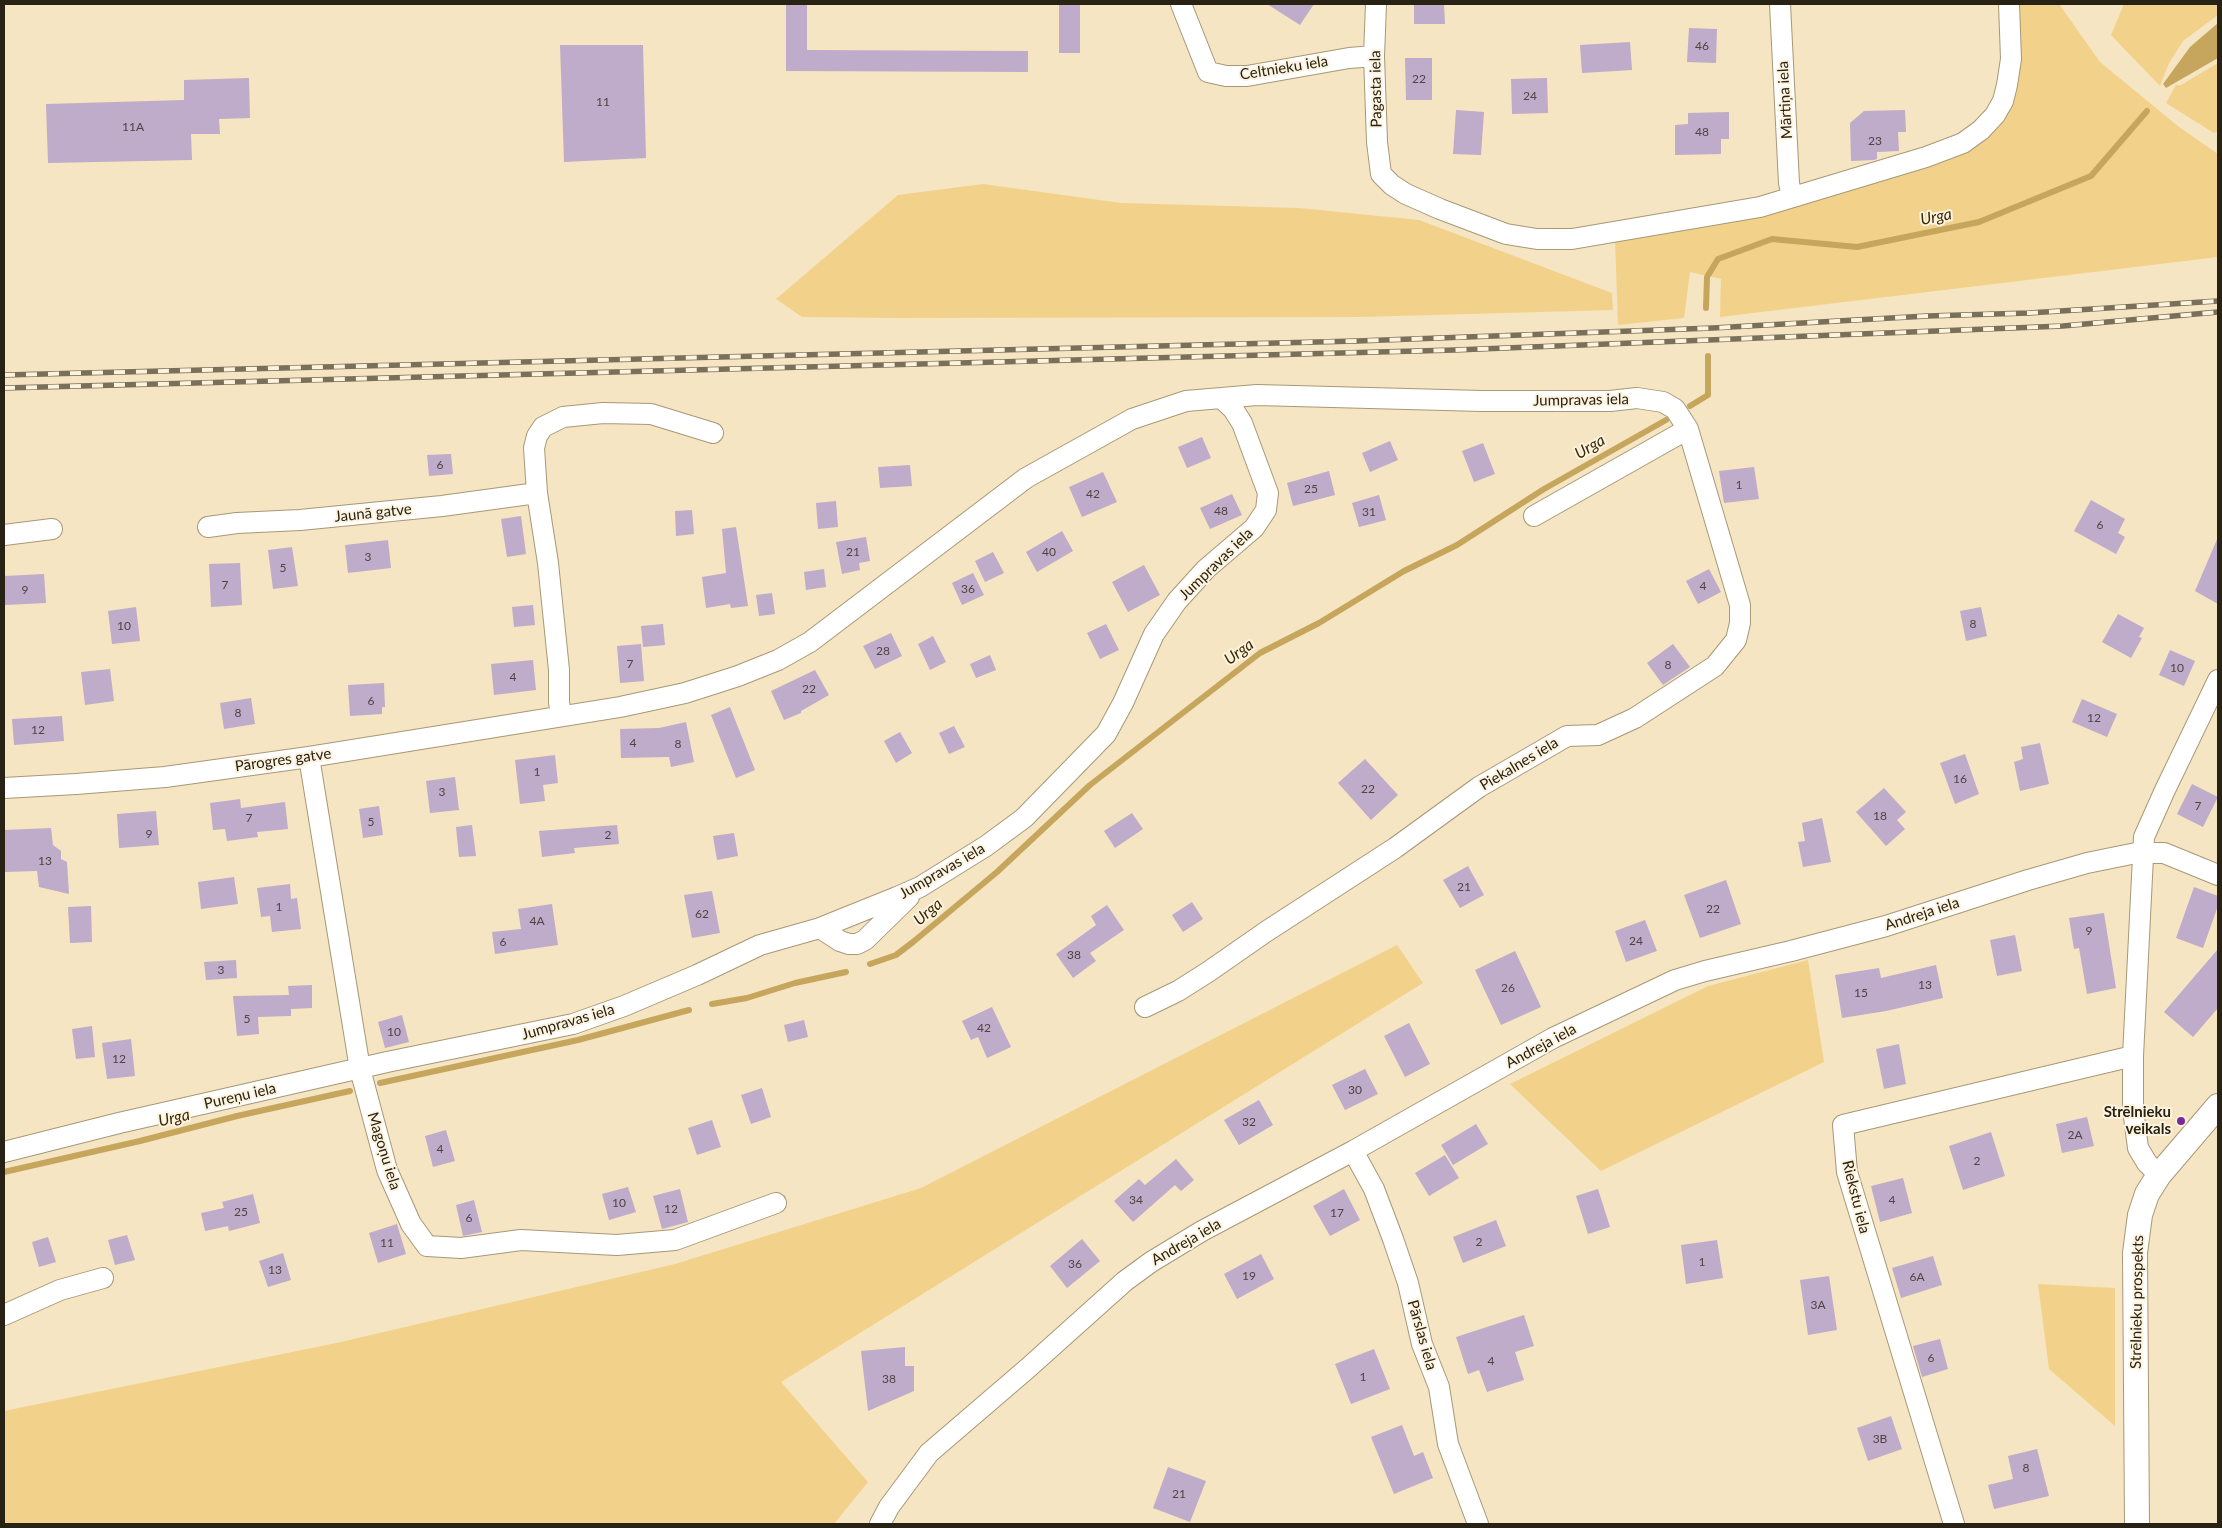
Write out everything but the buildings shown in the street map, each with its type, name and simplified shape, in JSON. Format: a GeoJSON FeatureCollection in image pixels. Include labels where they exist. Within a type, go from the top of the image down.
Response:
{"type":"FeatureCollection","features":[{"type":"Feature","properties":{"kind":"street","name":"Celtnieku iela"},"geometry":{"type":"LineString","coordinates":[[1181,4],[1208,72],[1226,76],[1247,76],[1349,58],[1374,56]]}},
{"type":"Feature","properties":{"kind":"street","name":"Pagasta iela"},"geometry":{"type":"LineString","coordinates":[[1376,4],[1374,56],[1377,142],[1381,174],[1392,185],[1406,194],[1506,234],[1536,239],[1572,239],[1721,215],[1760,207],[1792,196]]}},
{"type":"Feature","properties":{"kind":"street","name":"Mārtiņa iela"},"geometry":{"type":"LineString","coordinates":[[1780,4],[1789,183],[1792,196]]}},
{"type":"Feature","properties":{"kind":"street"},"geometry":{"type":"LineString","coordinates":[[1792,196],[1926,157],[1963,143],[1981,130],[1995,115],[2003,101],[2008,85],[2011,59],[2008,4]]}},
{"type":"Feature","properties":{"kind":"street","name":"Jumpravas iela"},"geometry":{"type":"LineString","coordinates":[[561,716],[685,693],[738,676],[778,660],[810,642],[1026,478],[1132,419],[1186,401],[1257,395],[1482,401],[1610,402],[1638,398],[1663,402],[1676,409],[1688,429]]}},
{"type":"Feature","properties":{"kind":"street","name":"Jumpravas iela"},"geometry":{"type":"LineString","coordinates":[[360,1069],[573,1024],[624,1006],[679,983],[760,945],[820,928],[920,887],[986,846],[1024,818],[1106,734],[1123,703],[1154,634],[1177,601],[1206,569],[1254,528],[1266,510],[1268,493],[1242,422],[1233,409],[1221,398]]}},
{"type":"Feature","properties":{"kind":"street"},"geometry":{"type":"LineString","coordinates":[[561,716],[559,670],[548,563],[537,493],[534,448],[537,436],[543,426],[563,417],[603,413],[651,414],[713,433]]}},
{"type":"Feature","properties":{"kind":"street"},"geometry":{"type":"LineString","coordinates":[[1534,516],[1688,429]]}},
{"type":"Feature","properties":{"kind":"street","name":"Piekalnes iela"},"geometry":{"type":"LineString","coordinates":[[1145,1007],[1178,991],[1208,972],[1267,931],[1395,848],[1479,787],[1567,736],[1598,735],[1635,718],[1715,666],[1736,640],[1740,623],[1740,605],[1688,429]]}},
{"type":"Feature","properties":{"kind":"street","name":"Jaunā gatve"},"geometry":{"type":"LineString","coordinates":[[208,527],[432,507],[537,493]]}},
{"type":"Feature","properties":{"kind":"street"},"geometry":{"type":"LineString","coordinates":[[4,535],[52,529]]}},
{"type":"Feature","properties":{"kind":"street"},"geometry":{"type":"LineString","coordinates":[[2159,1175],[2147,1164],[2138,1148],[2133,1109],[2133,1056],[2144,836],[2218,680]]}},
{"type":"Feature","properties":{"kind":"street","name":"Pārogres gatve"},"geometry":{"type":"LineString","coordinates":[[4,788],[164,777],[309,758],[561,716]]}},
{"type":"Feature","properties":{"kind":"street","name":"Magoņu iela"},"geometry":{"type":"LineString","coordinates":[[309,758],[360,1069],[386,1170],[411,1224],[427,1246],[461,1248],[521,1240],[617,1245],[675,1240],[776,1203]]}},
{"type":"Feature","properties":{"kind":"street","name":"Andreja iela"},"geometry":{"type":"LineString","coordinates":[[880,1524],[889,1507],[929,1453],[1028,1368],[1125,1280],[1150,1262],[1202,1231],[1353,1151],[1553,1038],[1675,980],[1886,926],[2087,863],[2144,852],[2164,854],[2218,875]]}},
{"type":"Feature","properties":{"kind":"street"},"geometry":{"type":"LineString","coordinates":[[820,928],[840,941],[857,944],[865,940],[920,887]]}},
{"type":"Feature","properties":{"kind":"street","name":"Riekstu iela"},"geometry":{"type":"LineString","coordinates":[[1954,1524],[1847,1172],[1843,1125],[2133,1056]]}},
{"type":"Feature","properties":{"kind":"street","name":"Pureņu iela"},"geometry":{"type":"LineString","coordinates":[[4,1152],[119,1123],[360,1069]]}},
{"type":"Feature","properties":{"kind":"street","name":"Strēlnieku prospekts"},"geometry":{"type":"LineString","coordinates":[[2137,1524],[2135,1253],[2140,1215],[2147,1194],[2159,1175],[2218,1106]]}},
{"type":"Feature","properties":{"kind":"street","name":"Pārslas iela"},"geometry":{"type":"LineString","coordinates":[[1353,1151],[1374,1189],[1396,1248],[1408,1284],[1422,1344],[1438,1388],[1448,1444],[1478,1524]]}},
{"type":"Feature","properties":{"kind":"street"},"geometry":{"type":"LineString","coordinates":[[4,1315],[60,1290],[103,1278]]}},
{"type":"Feature","properties":{"kind":"shaded area"},"geometry":{"type":"Polygon","coordinates":[[[2018,4],[2059,4],[2100,62],[2179,127],[2218,154],[2218,257],[1720,317],[1721,279],[1690,272],[1684,318],[1618,325],[1615,240],[1767,216],[1967,152],[2009,108],[2018,4]]]}},
{"type":"Feature","properties":{"kind":"shaded area"},"geometry":{"type":"Polygon","coordinates":[[[2124,4],[2218,4],[2218,15],[2183,41],[2169,63],[2160,86],[2111,35],[2124,4]]]}},
{"type":"Feature","properties":{"kind":"shaded area"},"geometry":{"type":"Polygon","coordinates":[[[2218,23],[2218,58],[2166,88],[2163,84],[2190,47],[2218,23]]]}},
{"type":"Feature","properties":{"kind":"shaded area"},"geometry":{"type":"Polygon","coordinates":[[[2218,63],[2218,131],[2214,133],[2166,103],[2176,85],[2181,85],[2218,63]]]}},
{"type":"Feature","properties":{"kind":"shaded area"},"geometry":{"type":"Polygon","coordinates":[[[983,184],[1121,203],[1299,208],[1419,220],[1612,293],[1613,310],[1360,317],[802,317],[776,299],[898,195],[983,184]]]}},
{"type":"Feature","properties":{"kind":"shaded area"},"geometry":{"type":"Polygon","coordinates":[[[1397,945],[1423,983],[781,1382],[868,1482],[834,1524],[4,1524],[4,1411],[341,1342],[675,1264],[921,1188],[1397,945]]]}},
{"type":"Feature","properties":{"kind":"shaded area"},"geometry":{"type":"Polygon","coordinates":[[[1808,960],[1824,1062],[1601,1171],[1510,1084],[1708,986],[1808,960]]]}},
{"type":"Feature","properties":{"kind":"shaded area"},"geometry":{"type":"Polygon","coordinates":[[[2038,1284],[2115,1288],[2115,1426],[2049,1369],[2038,1284]]]}},
{"type":"Feature","properties":{"kind":"waterway","name":"Urga"},"geometry":{"type":"LineString","coordinates":[[1706,308],[1707,277],[1718,259],[1772,239],[1857,247],[1979,222],[2091,176],[2147,111]]}},
{"type":"Feature","properties":{"kind":"waterway","name":"Urga"},"geometry":{"type":"LineString","coordinates":[[1690,406],[1708,395],[1708,356]]}},
{"type":"Feature","properties":{"kind":"waterway","name":"Urga"},"geometry":{"type":"LineString","coordinates":[[870,964],[896,955],[913,942],[997,872],[1090,785],[1260,653],[1319,623],[1404,571],[1457,545],[1544,489],[1666,420]]}},
{"type":"Feature","properties":{"kind":"waterway","name":"Urga"},"geometry":{"type":"LineString","coordinates":[[712,1004],[747,998],[795,983],[846,972]]}},
{"type":"Feature","properties":{"kind":"waterway","name":"Urga"},"geometry":{"type":"LineString","coordinates":[[380,1083],[578,1040],[689,1010]]}},
{"type":"Feature","properties":{"kind":"waterway","name":"Urga"},"geometry":{"type":"LineString","coordinates":[[4,1172],[350,1091]]}},
{"type":"Feature","properties":{"kind":"railway"},"geometry":{"type":"LineString","coordinates":[[4,375],[1357,341],[1713,328],[1927,316],[2029,313],[2218,301]]}},
{"type":"Feature","properties":{"kind":"railway"},"geometry":{"type":"LineString","coordinates":[[4,388],[1455,350],[2063,326],[2218,312]]}},
{"type":"Feature","properties":{"kind":"place","name":"Strēlnieku veikals"},"geometry":{"type":"Point","coordinates":[2181,1121]}}]}
